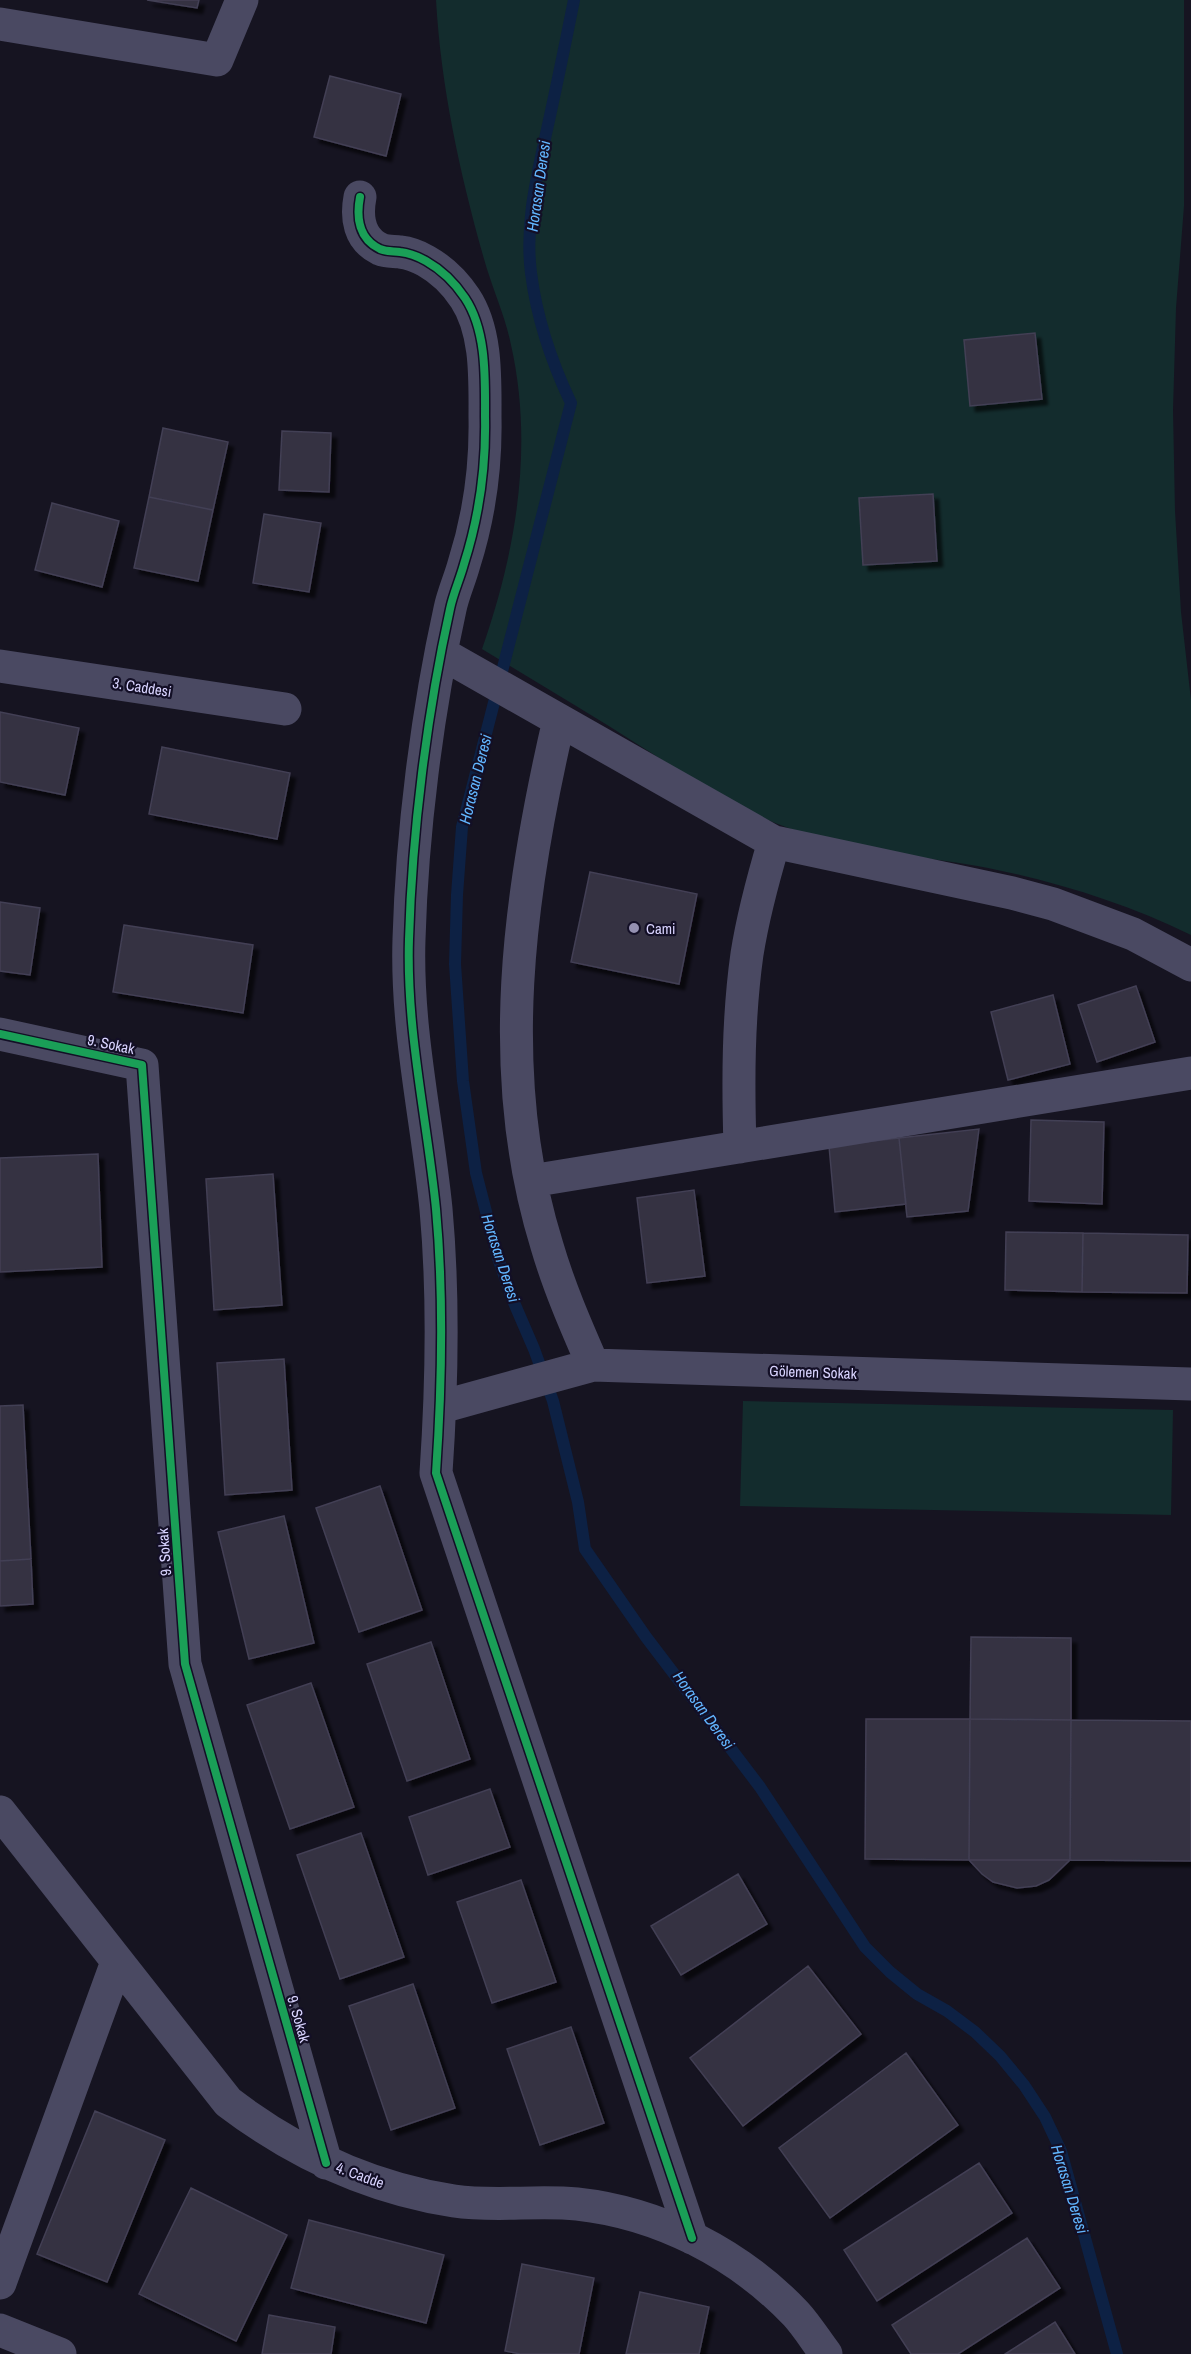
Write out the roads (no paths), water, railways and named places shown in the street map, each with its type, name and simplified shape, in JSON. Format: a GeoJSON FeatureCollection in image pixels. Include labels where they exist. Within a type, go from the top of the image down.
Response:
{"type":"FeatureCollection","features":[{"type":"Feature","properties":{"kind":"street"},"geometry":{"type":"LineString","coordinates":[[0,24],[217,60],[242,0]]}},
{"type":"Feature","properties":{"kind":"street"},"geometry":{"type":"LineString","coordinates":[[360,197],[357,212],[360,228],[368,240],[381,249],[403,252],[424,260],[443,272],[467,301],[480,337],[485,383],[486,430],[476,519],[465,563],[450,605],[441,653],[422,783],[409,941],[413,1042],[435,1206],[441,1272],[441,1407],[436,1473],[692,2238]]}},
{"type":"Feature","properties":{"kind":"street"},"geometry":{"type":"LineString","coordinates":[[441,653],[774,842],[1012,893],[1053,904],[1133,934],[1191,965]]}},
{"type":"Feature","properties":{"kind":"street","name":"3. Caddesi"},"geometry":{"type":"LineString","coordinates":[[0,666],[285,708]]}},
{"type":"Feature","properties":{"kind":"street"},"geometry":{"type":"LineString","coordinates":[[559,720],[528,868],[519,943],[516,1003],[517,1074],[521,1122],[531,1181],[546,1244],[567,1306],[593,1365]]}},
{"type":"Feature","properties":{"kind":"street"},"geometry":{"type":"LineString","coordinates":[[740,1147],[738,1078],[741,1010],[749,941],[758,897],[774,842]]}},
{"type":"Feature","properties":{"kind":"street","name":"9. Sokak"},"geometry":{"type":"LineString","coordinates":[[0,1034],[142,1065],[185,1664],[326,2163]]}},
{"type":"Feature","properties":{"kind":"street"},"geometry":{"type":"LineString","coordinates":[[531,1181],[1191,1073]]}},
{"type":"Feature","properties":{"kind":"street","name":"Gölemen Sokak"},"geometry":{"type":"LineString","coordinates":[[441,1407],[593,1365],[1191,1384]]}},
{"type":"Feature","properties":{"kind":"street","name":"4. Cadde"},"geometry":{"type":"LineString","coordinates":[[0,1812],[228,2102],[259,2125],[326,2163],[368,2180],[411,2192],[455,2201],[500,2205],[558,2204],[615,2210],[652,2221],[692,2238],[730,2259],[765,2285],[797,2316],[826,2354]]}},
{"type":"Feature","properties":{"kind":"street"},"geometry":{"type":"LineString","coordinates":[[0,2283],[117,1962]]}},
{"type":"Feature","properties":{"kind":"street"},"geometry":{"type":"LineString","coordinates":[[0,2330],[60,2354]]}},
{"type":"Feature","properties":{"kind":"waterway","name":"Horasan Deresi"},"geometry":{"type":"LineString","coordinates":[[574,0],[535,186],[529,237],[531,273],[541,324],[557,372],[571,403],[462,827],[455,964],[463,1081],[476,1173],[498,1258],[553,1401],[578,1502],[585,1549],[646,1637],[760,1787],[865,1947],[917,1994],[947,2011],[975,2032],[1000,2056],[1024,2085],[1045,2117],[1061,2151],[1117,2354]]}},
{"type":"Feature","properties":{"kind":"place","name":"Cami"},"geometry":{"type":"Point","coordinates":[634,928]}}]}
